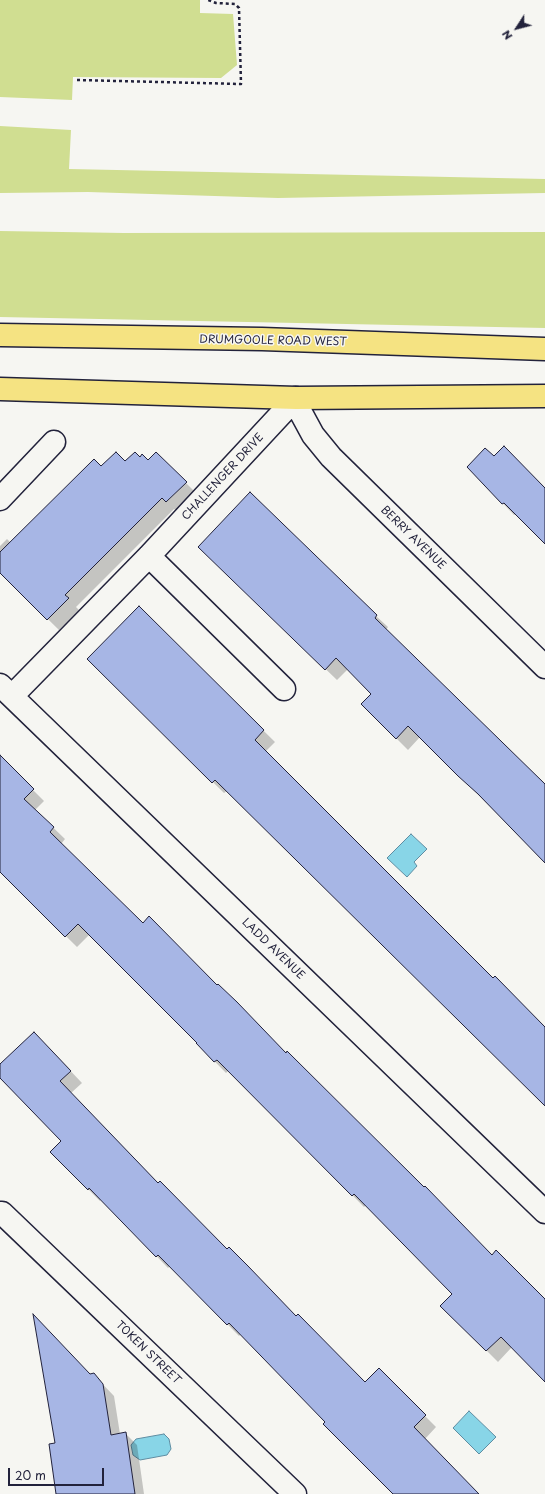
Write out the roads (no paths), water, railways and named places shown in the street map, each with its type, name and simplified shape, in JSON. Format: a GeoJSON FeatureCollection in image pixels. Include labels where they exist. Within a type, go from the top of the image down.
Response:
{"type":"FeatureCollection","features":[{"type":"Feature","properties":{"kind":"main road","name":"DRUMGOOLE ROAD WEST"},"geometry":{"type":"LineString","coordinates":[[0,335],[262,339],[545,349]]}},
{"type":"Feature","properties":{"kind":"main road"},"geometry":{"type":"LineString","coordinates":[[0,389],[296,398],[545,396]]}},
{"type":"Feature","properties":{"kind":"street","name":"CHALLENGER DRIVE"},"geometry":{"type":"LineString","coordinates":[[6,690],[149,556],[296,398]]}},
{"type":"Feature","properties":{"kind":"street","name":"BERRY AVENUE"},"geometry":{"type":"LineString","coordinates":[[296,398],[300,411],[313,435],[331,457],[545,667]]}},
{"type":"Feature","properties":{"kind":"street"},"geometry":{"type":"LineString","coordinates":[[0,499],[54,442]]}},
{"type":"Feature","properties":{"kind":"street"},"geometry":{"type":"LineString","coordinates":[[149,556],[284,689]]}},
{"type":"Feature","properties":{"kind":"street","name":"LADD AVENUE"},"geometry":{"type":"LineString","coordinates":[[6,690],[545,1212]]}},
{"type":"Feature","properties":{"kind":"street","name":"TOKEN STREET"},"geometry":{"type":"LineString","coordinates":[[0,1213],[295,1494]]}},
{"type":"Feature","properties":{"kind":"water"},"geometry":{"type":"Polygon","coordinates":[[[411,834],[427,849],[414,862],[417,866],[407,877],[387,858],[411,834]]]}},
{"type":"Feature","properties":{"kind":"water"},"geometry":{"type":"Polygon","coordinates":[[[469,1411],[496,1437],[479,1454],[453,1428],[469,1411]]]}},
{"type":"Feature","properties":{"kind":"water"},"geometry":{"type":"Polygon","coordinates":[[[164,1434],[169,1439],[171,1449],[167,1455],[140,1460],[133,1455],[131,1445],[136,1439],[164,1434]]]}}]}
